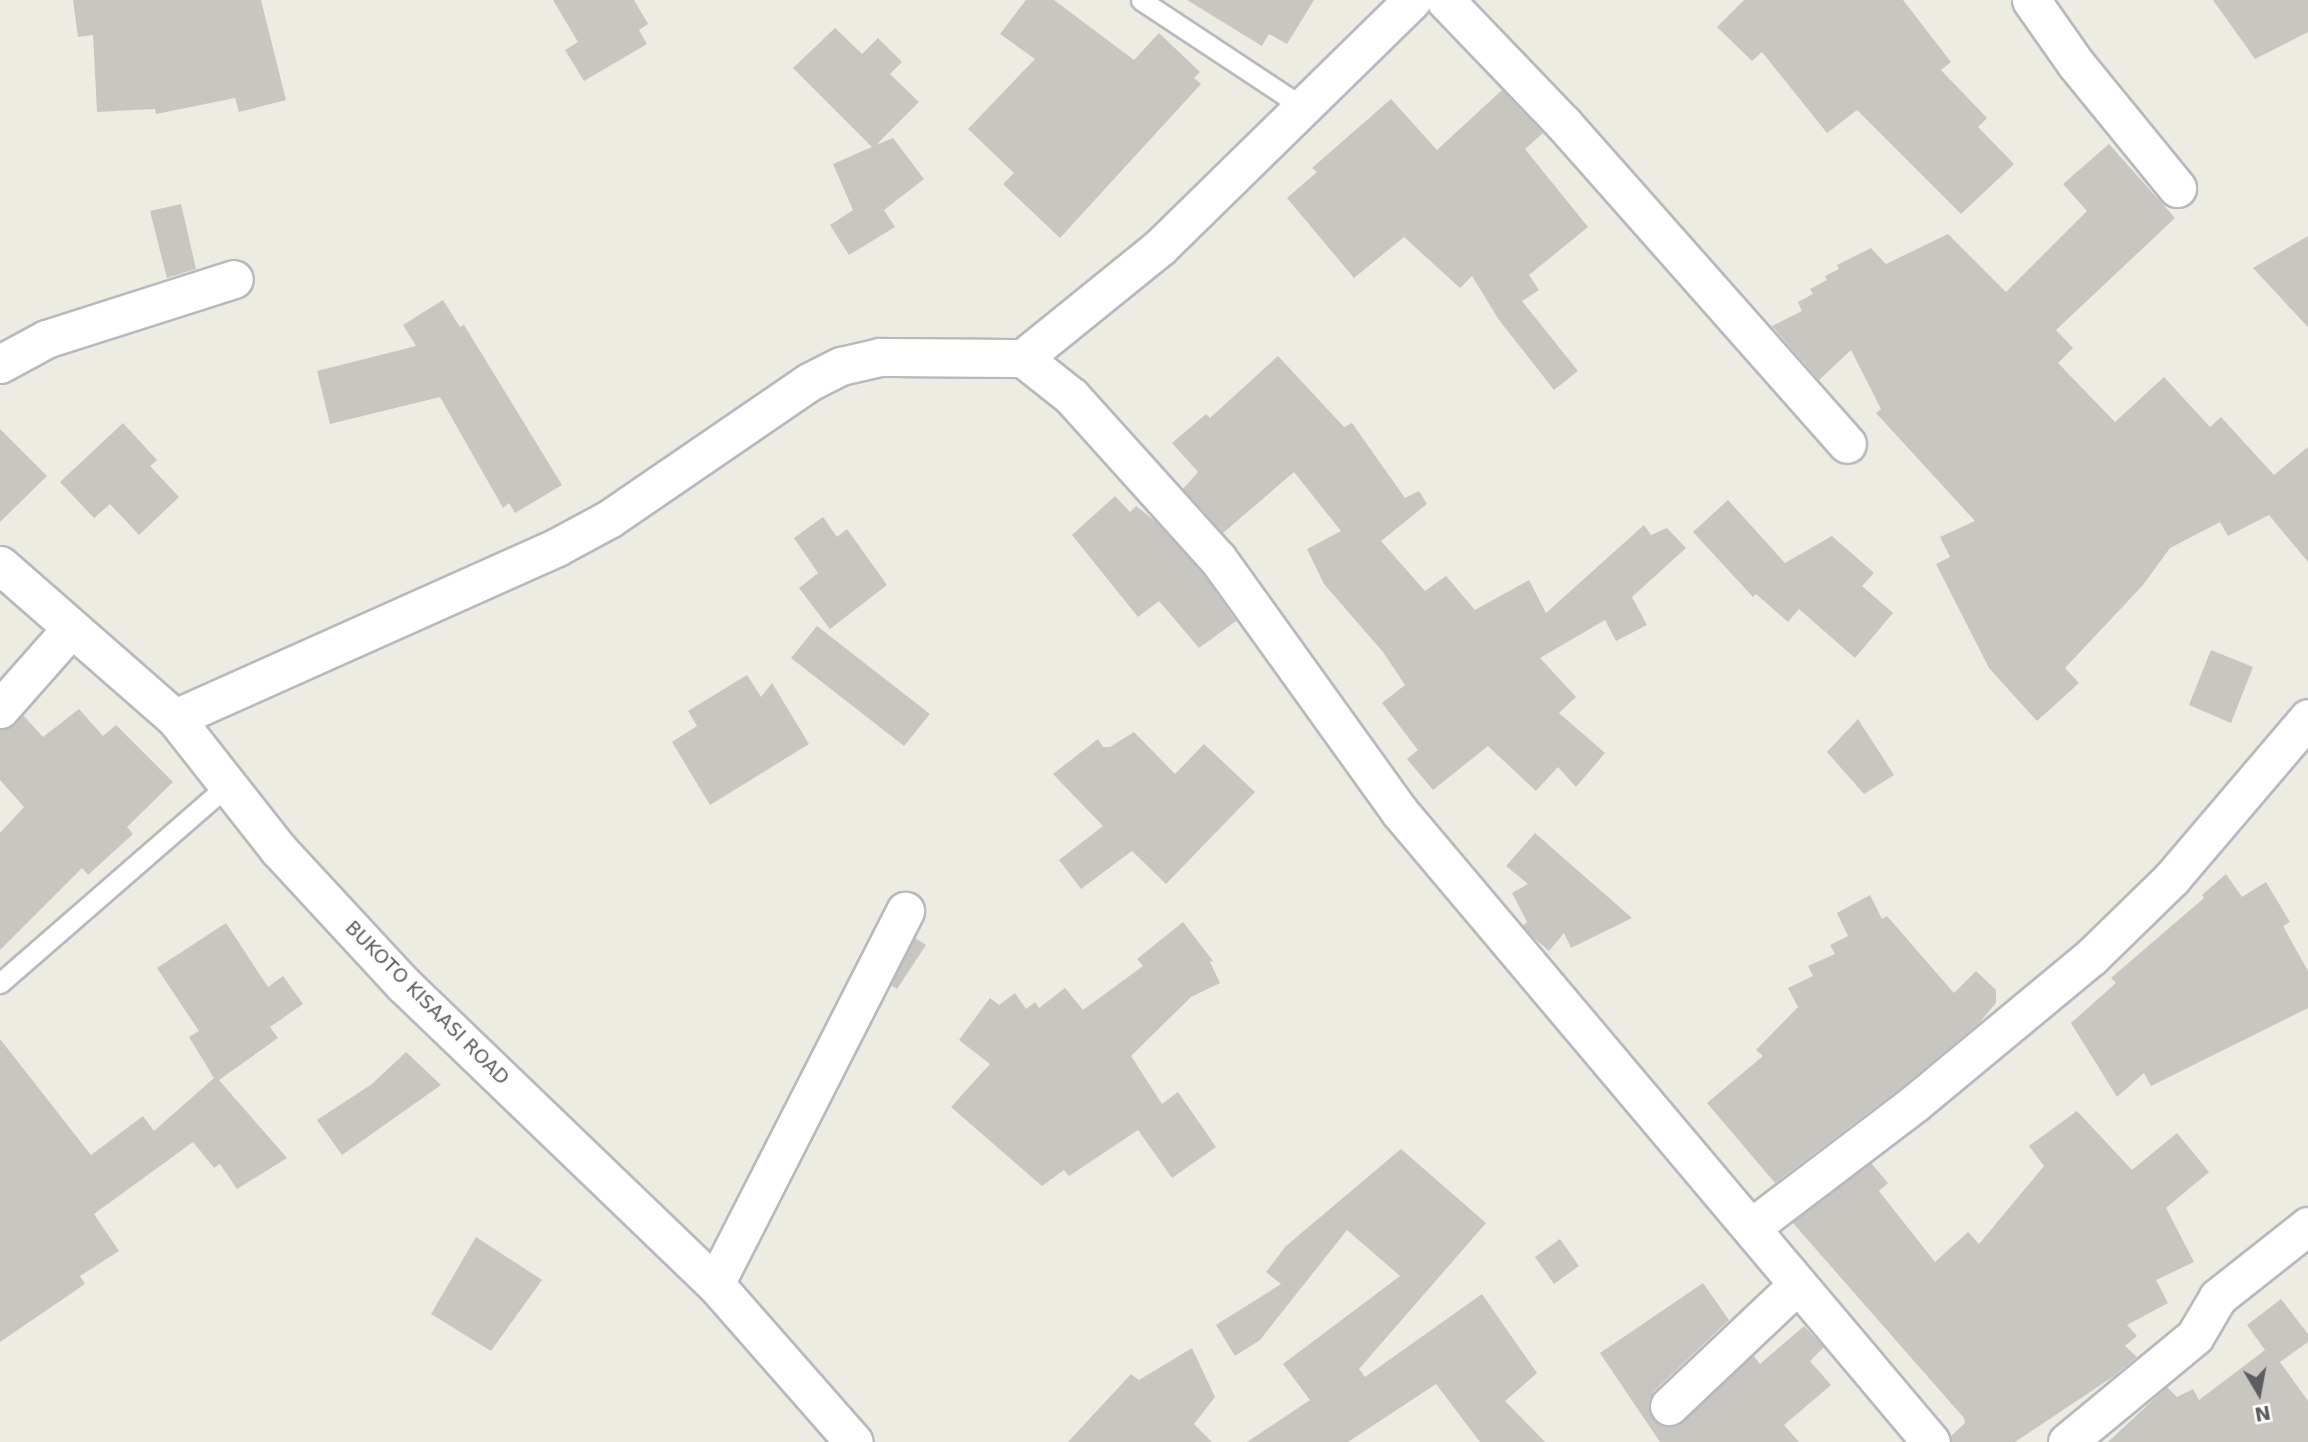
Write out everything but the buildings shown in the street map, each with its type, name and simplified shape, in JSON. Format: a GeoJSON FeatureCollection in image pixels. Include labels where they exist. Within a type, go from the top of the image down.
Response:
{"type":"FeatureCollection","features":[{"type":"Feature","properties":{"kind":"street"},"geometry":{"type":"LineString","coordinates":[[1023,359],[1160,247],[1412,0]]}},
{"type":"Feature","properties":{"kind":"street"},"geometry":{"type":"LineString","coordinates":[[1445,0],[1564,124],[1847,444]]}},
{"type":"Feature","properties":{"kind":"street"},"geometry":{"type":"LineString","coordinates":[[2031,0],[2076,64],[2177,188]]}},
{"type":"Feature","properties":{"kind":"street"},"geometry":{"type":"LineString","coordinates":[[0,364],[46,339],[234,279]]}},
{"type":"Feature","properties":{"kind":"street"},"geometry":{"type":"LineString","coordinates":[[175,718],[557,547],[609,519],[809,382],[841,366],[879,357],[1023,359],[1071,396],[1218,559],[1399,811],[1753,1226],[1797,1285],[1931,1442]]}},
{"type":"Feature","properties":{"kind":"street","name":"BUKOTO KISAASI ROAD"},"geometry":{"type":"LineString","coordinates":[[0,565],[70,630],[175,718],[278,849],[404,985],[715,1284],[854,1442]]}},
{"type":"Feature","properties":{"kind":"street"},"geometry":{"type":"LineString","coordinates":[[0,709],[70,630]]}},
{"type":"Feature","properties":{"kind":"street"},"geometry":{"type":"LineString","coordinates":[[1753,1226],[1914,1103],[2091,957],[2172,878],[2308,718]]}},
{"type":"Feature","properties":{"kind":"street"},"geometry":{"type":"LineString","coordinates":[[715,1284],[905,911]]}},
{"type":"Feature","properties":{"kind":"street"},"geometry":{"type":"LineString","coordinates":[[2067,1442],[2196,1336],[2218,1297],[2308,1226]]}},
{"type":"Feature","properties":{"kind":"street"},"geometry":{"type":"LineString","coordinates":[[1669,1406],[1797,1285]]}},
{"type":"Feature","properties":{"kind":"lane"},"geometry":{"type":"LineString","coordinates":[[1141,0],[1304,108]]}},
{"type":"Feature","properties":{"kind":"lane"},"geometry":{"type":"LineString","coordinates":[[0,983],[227,786]]}}]}
